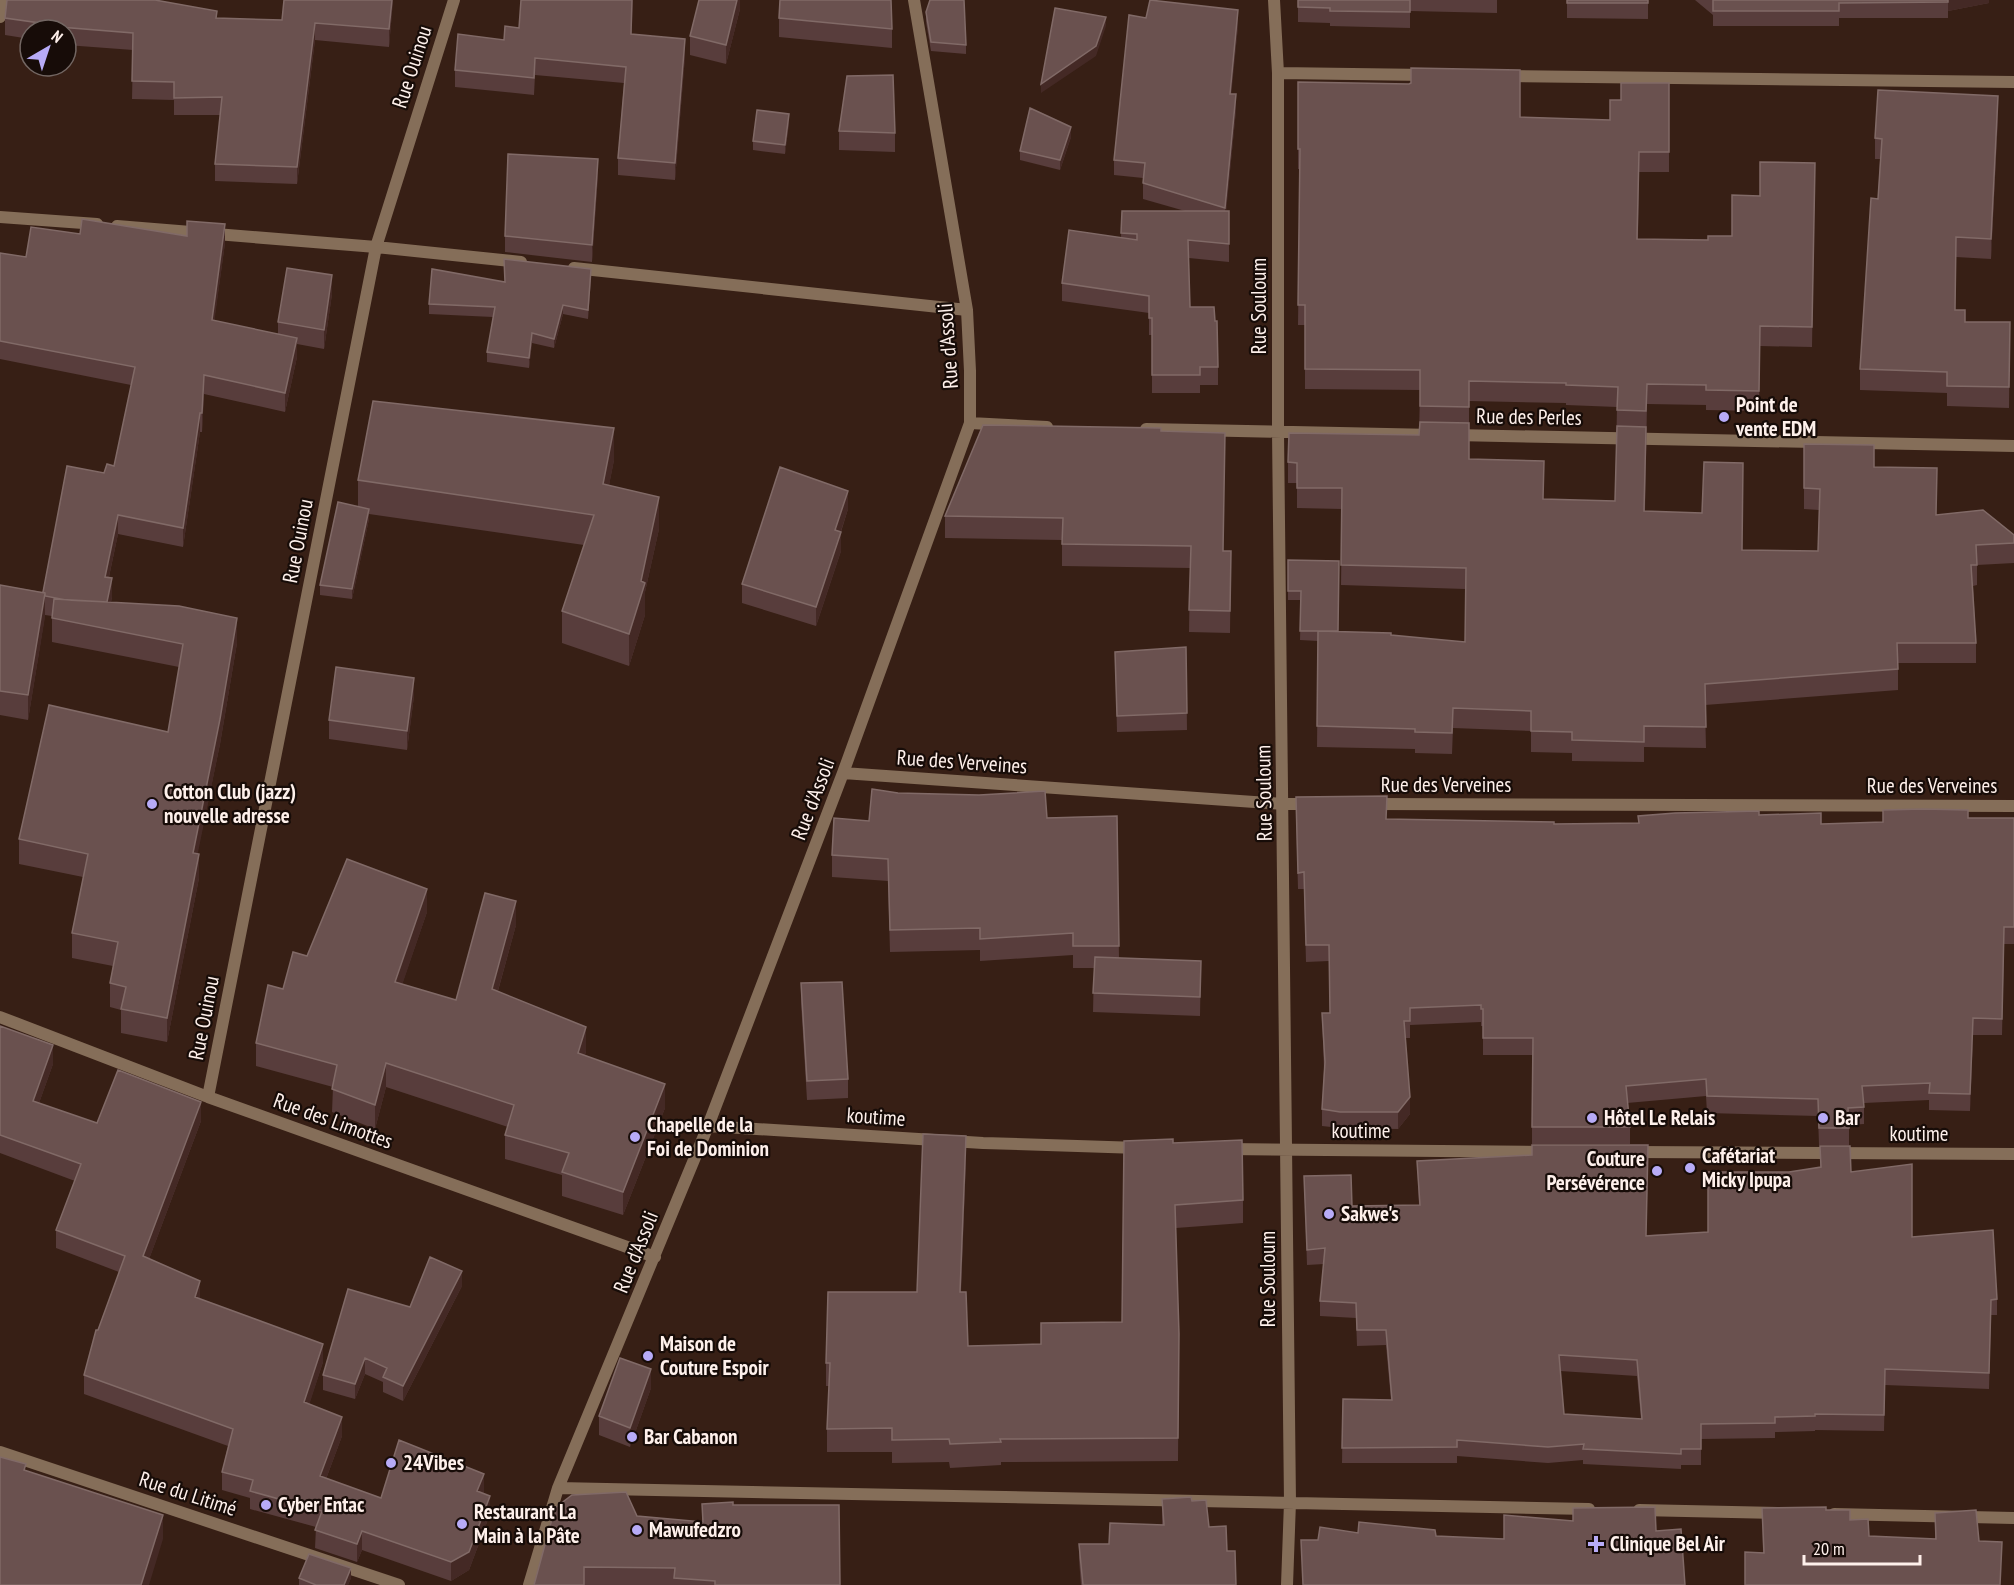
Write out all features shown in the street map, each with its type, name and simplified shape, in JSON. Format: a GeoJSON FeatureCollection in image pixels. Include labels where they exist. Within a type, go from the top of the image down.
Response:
{"type":"FeatureCollection","features":[{"type":"Feature","properties":{"kind":"street"},"geometry":{"type":"LineString","coordinates":[[0,17],[2,0]]}},
{"type":"Feature","properties":{"kind":"street","name":"Rue Ouinou"},"geometry":{"type":"LineString","coordinates":[[208,1097],[376,247],[454,0]]}},
{"type":"Feature","properties":{"kind":"street","name":"Rue d'Assoli"},"geometry":{"type":"LineString","coordinates":[[529,1585],[558,1488],[708,1126],[843,773],[970,423],[967,310],[914,0]]}},
{"type":"Feature","properties":{"kind":"street","name":"Rue Souloum"},"geometry":{"type":"LineString","coordinates":[[1274,0],[1278,73],[1278,432],[1290,1502],[1287,1585]]}},
{"type":"Feature","properties":{"kind":"street"},"geometry":{"type":"LineString","coordinates":[[1278,73],[1444,75]]}},
{"type":"Feature","properties":{"kind":"street"},"geometry":{"type":"LineString","coordinates":[[1492,76],[2014,82]]}},
{"type":"Feature","properties":{"kind":"street"},"geometry":{"type":"LineString","coordinates":[[0,217],[376,247],[530,263]]}},
{"type":"Feature","properties":{"kind":"street"},"geometry":{"type":"LineString","coordinates":[[565,267],[967,310]]}},
{"type":"Feature","properties":{"kind":"street"},"geometry":{"type":"LineString","coordinates":[[970,423],[1054,427]]}},
{"type":"Feature","properties":{"kind":"street","name":"Rue des Perles"},"geometry":{"type":"LineString","coordinates":[[1137,429],[2014,446]]}},
{"type":"Feature","properties":{"kind":"street","name":"Rue des Verveines"},"geometry":{"type":"LineString","coordinates":[[843,773],[1283,804],[1319,804]]}},
{"type":"Feature","properties":{"kind":"street","name":"Rue des Verveines"},"geometry":{"type":"LineString","coordinates":[[1355,804],[2014,806]]}},
{"type":"Feature","properties":{"kind":"street","name":"Rue des Limottes"},"geometry":{"type":"LineString","coordinates":[[0,1017],[208,1097],[655,1257]]}},
{"type":"Feature","properties":{"kind":"street","name":"koutime"},"geometry":{"type":"LineString","coordinates":[[708,1126],[983,1143],[1148,1148]]}},
{"type":"Feature","properties":{"kind":"street","name":"koutime"},"geometry":{"type":"LineString","coordinates":[[1217,1149],[1561,1152]]}},
{"type":"Feature","properties":{"kind":"street","name":"koutime"},"geometry":{"type":"LineString","coordinates":[[1620,1152],[2014,1154]]}},
{"type":"Feature","properties":{"kind":"street","name":"Rue du Litimé"},"geometry":{"type":"LineString","coordinates":[[0,1452],[399,1585]]}},
{"type":"Feature","properties":{"kind":"street"},"geometry":{"type":"LineString","coordinates":[[558,1488],[1607,1509]]}},
{"type":"Feature","properties":{"kind":"street"},"geometry":{"type":"LineString","coordinates":[[1631,1510],[1786,1513]]}},
{"type":"Feature","properties":{"kind":"street"},"geometry":{"type":"LineString","coordinates":[[1822,1514],[2014,1518]]}},
{"type":"Feature","properties":{"kind":"building"},"geometry":{"type":"Polygon","coordinates":[[[7,0],[155,0],[217,11],[216,18],[282,20],[284,0],[392,0],[389,29],[315,23],[297,167],[215,164],[222,97],[174,98],[174,82],[132,81],[133,33],[78,29],[78,18],[18,18],[18,20],[5,18],[7,0]]]}},
{"type":"Feature","properties":{"kind":"building"},"geometry":{"type":"Polygon","coordinates":[[[521,0],[632,0],[631,34],[685,39],[675,163],[618,158],[626,67],[535,58],[534,78],[455,70],[458,34],[504,40],[505,26],[519,28],[521,0]]]}},
{"type":"Feature","properties":{"kind":"building"},"geometry":{"type":"Polygon","coordinates":[[[699,0],[737,0],[726,45],[690,36],[699,0]]]}},
{"type":"Feature","properties":{"kind":"building"},"geometry":{"type":"Polygon","coordinates":[[[780,0],[891,0],[892,29],[779,18],[780,0]]]}},
{"type":"Feature","properties":{"kind":"building"},"geometry":{"type":"Polygon","coordinates":[[[930,0],[964,0],[966,45],[931,42],[926,12],[930,0]]]}},
{"type":"Feature","properties":{"kind":"building"},"geometry":{"type":"Polygon","coordinates":[[[1150,0],[1238,10],[1230,94],[1236,94],[1225,208],[1143,183],[1145,163],[1114,160],[1129,15],[1146,18],[1150,0]]]}},
{"type":"Feature","properties":{"kind":"building"},"geometry":{"type":"Polygon","coordinates":[[[1298,0],[1410,0],[1410,12],[1330,11],[1330,8],[1298,7],[1298,0]]]}},
{"type":"Feature","properties":{"kind":"building"},"geometry":{"type":"Polygon","coordinates":[[[1567,0],[1648,0],[1648,3],[1567,3],[1567,0]]]}},
{"type":"Feature","properties":{"kind":"building"},"geometry":{"type":"Polygon","coordinates":[[[1713,0],[1948,0],[1948,2],[1839,3],[1839,11],[1713,11],[1713,0]]]}},
{"type":"Feature","properties":{"kind":"building"},"geometry":{"type":"Polygon","coordinates":[[[1055,8],[1106,17],[1096,46],[1041,84],[1055,8]]]}},
{"type":"Feature","properties":{"kind":"building"},"geometry":{"type":"Polygon","coordinates":[[[1411,68],[1520,70],[1520,117],[1610,120],[1610,100],[1621,100],[1621,83],[1669,83],[1669,152],[1639,152],[1637,239],[1708,240],[1708,236],[1732,236],[1732,195],[1760,196],[1760,162],[1815,163],[1812,327],[1760,326],[1759,391],[1706,390],[1706,385],[1647,384],[1646,411],[1617,410],[1618,387],[1566,385],[1566,383],[1469,381],[1469,407],[1420,406],[1420,370],[1305,369],[1305,305],[1298,305],[1300,149],[1298,149],[1298,82],[1409,84],[1411,83],[1411,68]]]}},
{"type":"Feature","properties":{"kind":"building"},"geometry":{"type":"Polygon","coordinates":[[[893,75],[895,133],[839,131],[847,76],[893,75]]]}},
{"type":"Feature","properties":{"kind":"building"},"geometry":{"type":"Polygon","coordinates":[[[1878,90],[1998,96],[1991,239],[1956,237],[1955,310],[1965,310],[1965,322],[2010,322],[2009,387],[1947,386],[1947,372],[1860,369],[1871,198],[1878,199],[1882,139],[1875,138],[1878,90]]]}},
{"type":"Feature","properties":{"kind":"building"},"geometry":{"type":"Polygon","coordinates":[[[1030,108],[1071,127],[1060,160],[1020,151],[1030,108]]]}},
{"type":"Feature","properties":{"kind":"building"},"geometry":{"type":"Polygon","coordinates":[[[757,110],[789,114],[785,145],[753,141],[757,110]]]}},
{"type":"Feature","properties":{"kind":"building"},"geometry":{"type":"Polygon","coordinates":[[[508,154],[598,159],[592,245],[505,236],[508,154]]]}},
{"type":"Feature","properties":{"kind":"building"},"geometry":{"type":"Polygon","coordinates":[[[1122,211],[1229,211],[1229,244],[1188,240],[1190,307],[1214,307],[1215,321],[1217,321],[1218,367],[1200,367],[1200,375],[1152,375],[1152,318],[1149,318],[1149,296],[1062,283],[1069,230],[1137,240],[1137,234],[1121,233],[1122,211]]]}},
{"type":"Feature","properties":{"kind":"building"},"geometry":{"type":"Polygon","coordinates":[[[82,219],[187,236],[187,221],[225,224],[212,320],[297,338],[285,393],[204,375],[202,413],[200,413],[183,528],[118,515],[105,577],[112,578],[107,602],[66,600],[45,596],[43,592],[67,466],[104,473],[107,464],[114,466],[135,367],[0,341],[0,253],[26,257],[31,227],[80,234],[82,219]]]}},
{"type":"Feature","properties":{"kind":"building"},"geometry":{"type":"Polygon","coordinates":[[[504,259],[591,269],[588,310],[563,305],[554,339],[532,333],[529,358],[487,352],[495,307],[429,304],[432,269],[505,282],[504,259]]]}},
{"type":"Feature","properties":{"kind":"building"},"geometry":{"type":"Polygon","coordinates":[[[287,268],[332,275],[324,330],[278,322],[287,268]]]}},
{"type":"Feature","properties":{"kind":"building"},"geometry":{"type":"Polygon","coordinates":[[[373,401],[614,428],[603,484],[659,497],[641,581],[645,583],[629,634],[562,611],[594,515],[358,480],[373,401]]]}},
{"type":"Feature","properties":{"kind":"building"},"geometry":{"type":"Polygon","coordinates":[[[1420,422],[1469,423],[1469,459],[1544,461],[1543,499],[1615,501],[1617,426],[1646,427],[1644,511],[1702,513],[1704,462],[1743,463],[1742,550],[1818,551],[1820,489],[1804,488],[1804,444],[1874,445],[1874,467],[1937,468],[1936,515],[1983,510],[2014,535],[2014,543],[1976,545],[1977,565],[1971,565],[1976,643],[1897,643],[1898,669],[1705,684],[1706,727],[1644,726],[1644,742],[1572,740],[1572,732],[1531,731],[1531,711],[1453,708],[1452,733],[1415,732],[1415,729],[1317,726],[1318,631],[1391,633],[1391,635],[1465,642],[1466,568],[1341,565],[1342,488],[1297,488],[1297,463],[1288,462],[1289,433],[1419,435],[1420,422]]]}},
{"type":"Feature","properties":{"kind":"building"},"geometry":{"type":"Polygon","coordinates":[[[983,425],[1161,428],[1161,431],[1225,433],[1223,551],[1231,551],[1230,611],[1189,610],[1191,546],[1062,544],[1063,518],[945,516],[983,425]]]}},
{"type":"Feature","properties":{"kind":"building"},"geometry":{"type":"Polygon","coordinates":[[[780,467],[848,491],[835,530],[841,532],[816,607],[742,584],[780,467]]]}},
{"type":"Feature","properties":{"kind":"building"},"geometry":{"type":"Polygon","coordinates":[[[338,502],[369,509],[352,589],[320,585],[338,502]]]}},
{"type":"Feature","properties":{"kind":"building"},"geometry":{"type":"Polygon","coordinates":[[[1288,560],[1339,561],[1338,631],[1300,631],[1301,591],[1288,591],[1288,560]]]}},
{"type":"Feature","properties":{"kind":"building"},"geometry":{"type":"Polygon","coordinates":[[[0,585],[45,593],[28,695],[0,691],[0,585]]]}},
{"type":"Feature","properties":{"kind":"building"},"geometry":{"type":"Polygon","coordinates":[[[54,599],[179,606],[237,618],[220,719],[193,853],[199,854],[167,1018],[121,1009],[126,987],[110,983],[118,942],[72,933],[88,854],[19,839],[49,705],[168,732],[183,644],[52,618],[54,599]]]}},
{"type":"Feature","properties":{"kind":"building"},"geometry":{"type":"Polygon","coordinates":[[[1186,647],[1187,713],[1117,716],[1115,652],[1186,647]]]}},
{"type":"Feature","properties":{"kind":"building"},"geometry":{"type":"Polygon","coordinates":[[[336,667],[414,678],[407,731],[329,720],[336,667]]]}},
{"type":"Feature","properties":{"kind":"building"},"geometry":{"type":"Polygon","coordinates":[[[872,789],[898,793],[979,795],[1045,791],[1047,818],[1117,816],[1119,946],[1073,946],[1073,933],[980,939],[980,928],[890,930],[888,859],[832,855],[834,818],[869,821],[872,789]]]}},
{"type":"Feature","properties":{"kind":"building"},"geometry":{"type":"Polygon","coordinates":[[[1387,796],[1386,819],[1554,822],[1554,824],[1639,823],[1638,816],[1759,811],[1759,815],[1821,813],[1821,824],[1883,822],[1883,810],[1923,809],[1968,810],[1968,818],[2014,818],[2014,927],[2004,927],[2002,1019],[1973,1018],[1970,1094],[1929,1093],[1930,1083],[1862,1086],[1864,1107],[1848,1108],[1849,1128],[1819,1128],[1818,1099],[1707,1096],[1706,1079],[1626,1086],[1630,1127],[1532,1127],[1533,1038],[1483,1038],[1481,1005],[1410,1008],[1410,1021],[1404,1021],[1410,1097],[1398,1112],[1340,1112],[1322,1109],[1325,1062],[1322,1013],[1330,1013],[1329,945],[1306,945],[1304,872],[1298,873],[1296,797],[1387,796]]]}},
{"type":"Feature","properties":{"kind":"building"},"geometry":{"type":"Polygon","coordinates":[[[347,859],[427,889],[395,982],[456,1000],[485,893],[516,901],[492,989],[586,1027],[578,1053],[665,1084],[623,1192],[562,1172],[569,1153],[505,1135],[514,1105],[386,1063],[375,1105],[332,1089],[337,1065],[256,1043],[268,985],[283,989],[293,952],[307,956],[347,859]]]}},
{"type":"Feature","properties":{"kind":"building"},"geometry":{"type":"Polygon","coordinates":[[[1095,957],[1201,961],[1200,997],[1093,993],[1095,957]]]}},
{"type":"Feature","properties":{"kind":"building"},"geometry":{"type":"Polygon","coordinates":[[[842,982],[848,1079],[807,1081],[801,983],[842,982]]]}},
{"type":"Feature","properties":{"kind":"building"},"geometry":{"type":"Polygon","coordinates":[[[0,1026],[53,1045],[33,1101],[97,1123],[118,1070],[201,1102],[143,1256],[200,1281],[195,1297],[323,1344],[304,1402],[342,1417],[320,1476],[381,1498],[399,1440],[484,1474],[477,1491],[490,1496],[469,1552],[451,1562],[362,1531],[357,1544],[315,1530],[322,1511],[250,1491],[253,1480],[222,1472],[233,1429],[84,1375],[96,1330],[98,1330],[125,1256],[56,1230],[81,1164],[0,1135],[0,1026]]]}},
{"type":"Feature","properties":{"kind":"building"},"geometry":{"type":"Polygon","coordinates":[[[923,1134],[966,1136],[960,1292],[966,1292],[968,1346],[1041,1344],[1041,1323],[1122,1322],[1124,1141],[1173,1139],[1173,1143],[1242,1140],[1243,1200],[1175,1205],[1179,1334],[1178,1438],[1000,1439],[1001,1442],[950,1444],[949,1439],[892,1440],[892,1428],[827,1429],[830,1363],[826,1363],[828,1292],[917,1292],[923,1134]]]}},
{"type":"Feature","properties":{"kind":"building"},"geometry":{"type":"Polygon","coordinates":[[[1532,1145],[1648,1145],[1646,1236],[1708,1232],[1708,1172],[1789,1172],[1821,1167],[1820,1146],[1850,1146],[1851,1172],[1912,1164],[1912,1237],[1993,1230],[1997,1299],[1991,1300],[1989,1373],[1885,1369],[1884,1415],[1815,1414],[1815,1416],[1775,1417],[1775,1423],[1701,1424],[1701,1449],[1681,1449],[1681,1454],[1583,1449],[1584,1444],[1548,1447],[1457,1440],[1457,1447],[1342,1448],[1343,1399],[1392,1400],[1386,1330],[1357,1330],[1356,1303],[1320,1301],[1325,1248],[1307,1250],[1304,1176],[1351,1175],[1352,1206],[1420,1205],[1417,1161],[1532,1155],[1532,1145]],[[1559,1355],[1564,1414],[1642,1419],[1637,1360],[1559,1355]]]}},
{"type":"Feature","properties":{"kind":"building"},"geometry":{"type":"Polygon","coordinates":[[[430,1257],[462,1271],[403,1386],[383,1377],[387,1368],[365,1358],[355,1384],[323,1375],[348,1289],[410,1307],[430,1257]]]}},
{"type":"Feature","properties":{"kind":"building"},"geometry":{"type":"Polygon","coordinates":[[[620,1358],[651,1369],[630,1428],[599,1416],[620,1358]]]}},
{"type":"Feature","properties":{"kind":"building"},"geometry":{"type":"Polygon","coordinates":[[[0,1457],[26,1464],[24,1470],[163,1515],[141,1585],[0,1585],[0,1457]]]}},
{"type":"Feature","properties":{"kind":"building"},"geometry":{"type":"Polygon","coordinates":[[[626,1492],[637,1516],[703,1522],[702,1504],[733,1502],[733,1505],[839,1505],[840,1585],[715,1585],[715,1581],[674,1578],[675,1568],[584,1567],[584,1585],[534,1585],[555,1508],[572,1495],[626,1492]]]}},
{"type":"Feature","properties":{"kind":"building"},"geometry":{"type":"Polygon","coordinates":[[[1191,1497],[1192,1501],[1206,1500],[1209,1527],[1226,1526],[1227,1551],[1235,1551],[1236,1585],[1083,1585],[1079,1544],[1109,1544],[1110,1523],[1164,1525],[1162,1499],[1191,1497]]]}},
{"type":"Feature","properties":{"kind":"building"},"geometry":{"type":"Polygon","coordinates":[[[1655,1507],[1656,1531],[1681,1529],[1685,1585],[1303,1585],[1301,1540],[1318,1540],[1320,1527],[1358,1533],[1359,1522],[1435,1530],[1436,1536],[1504,1539],[1504,1515],[1573,1521],[1573,1508],[1655,1507]]]}},
{"type":"Feature","properties":{"kind":"building"},"geometry":{"type":"Polygon","coordinates":[[[1826,1507],[1826,1510],[1850,1510],[1850,1520],[1868,1519],[1869,1536],[1936,1539],[1935,1513],[1976,1510],[1979,1541],[2002,1542],[2000,1585],[1745,1585],[1745,1552],[1764,1553],[1762,1508],[1826,1507]]]}},
{"type":"Feature","properties":{"kind":"building"},"geometry":{"type":"Polygon","coordinates":[[[309,1554],[351,1568],[344,1585],[316,1585],[299,1578],[309,1554]]]}},
{"type":"Feature","properties":{"kind":"place","name":"Point de vente EDM"},"geometry":{"type":"Point","coordinates":[1724,417]}},
{"type":"Feature","properties":{"kind":"place","name":"Cotton Club (jazz) nouvelle adresse"},"geometry":{"type":"Point","coordinates":[152,804]}},
{"type":"Feature","properties":{"kind":"place","name":"Hôtel Le Relais"},"geometry":{"type":"Point","coordinates":[1592,1118]}},
{"type":"Feature","properties":{"kind":"place","name":"Bar"},"geometry":{"type":"Point","coordinates":[1823,1118]}},
{"type":"Feature","properties":{"kind":"place","name":"Chapelle de la Foi de Dominion"},"geometry":{"type":"Point","coordinates":[635,1137]}},
{"type":"Feature","properties":{"kind":"place","name":"Cafétariat Micky Ipupa"},"geometry":{"type":"Point","coordinates":[1690,1168]}},
{"type":"Feature","properties":{"kind":"place","name":"Couture Persévérence"},"geometry":{"type":"Point","coordinates":[1657,1171]}},
{"type":"Feature","properties":{"kind":"place","name":"Sakwe's"},"geometry":{"type":"Point","coordinates":[1329,1214]}},
{"type":"Feature","properties":{"kind":"place","name":"Maison de Couture Espoir"},"geometry":{"type":"Point","coordinates":[648,1356]}},
{"type":"Feature","properties":{"kind":"place","name":"Bar Cabanon"},"geometry":{"type":"Point","coordinates":[632,1437]}},
{"type":"Feature","properties":{"kind":"place","name":"24Vibes"},"geometry":{"type":"Point","coordinates":[391,1463]}},
{"type":"Feature","properties":{"kind":"place","name":"Cyber Entac"},"geometry":{"type":"Point","coordinates":[266,1505]}},
{"type":"Feature","properties":{"kind":"place","name":"Restaurant La Main à la Pâte"},"geometry":{"type":"Point","coordinates":[462,1524]}},
{"type":"Feature","properties":{"kind":"place","name":"Mawufedzro"},"geometry":{"type":"Point","coordinates":[637,1530]}},
{"type":"Feature","properties":{"kind":"place","name":"Clinique Bel Air"},"geometry":{"type":"Point","coordinates":[1596,1544]}}]}
